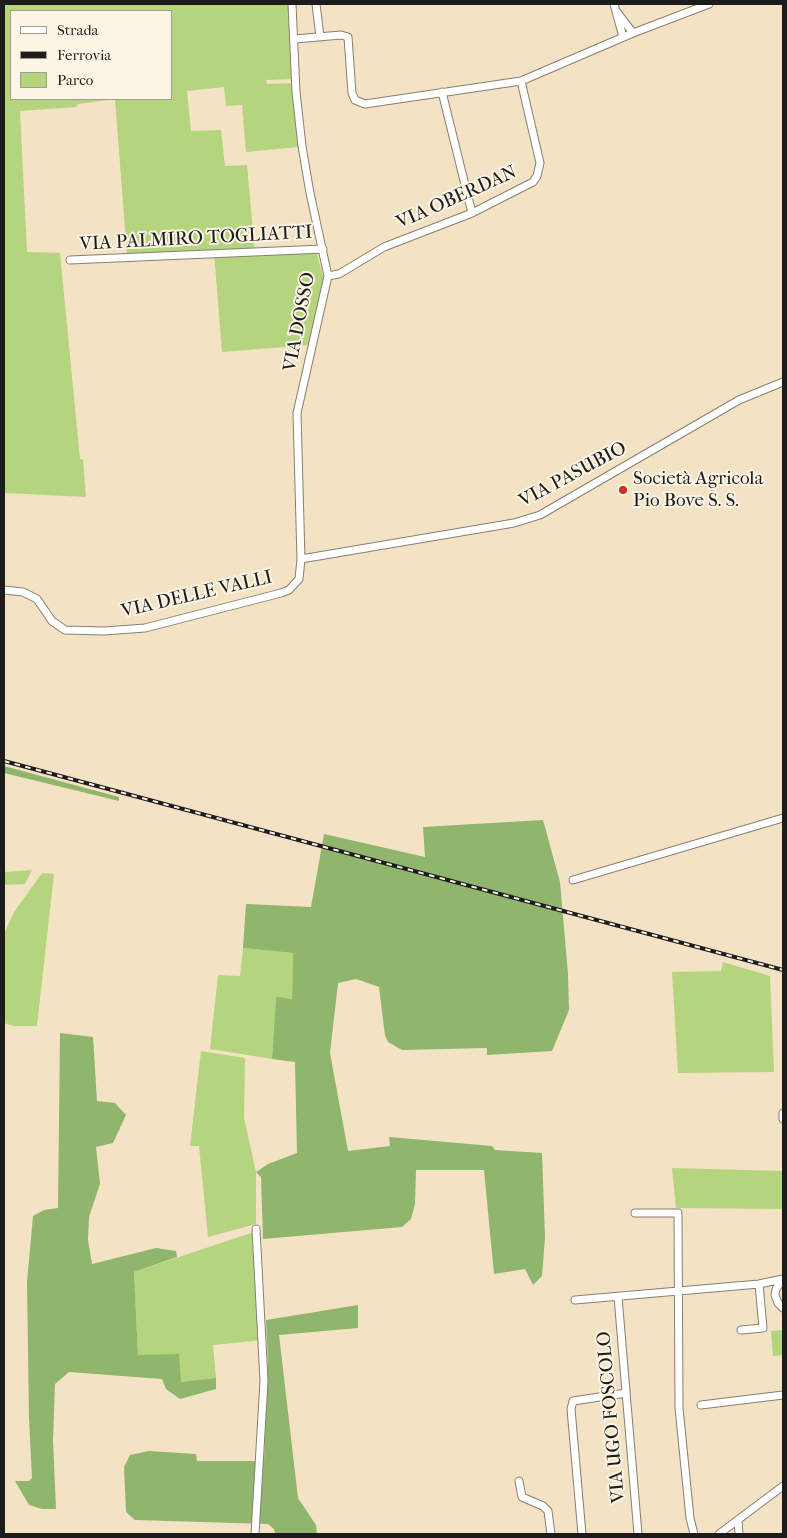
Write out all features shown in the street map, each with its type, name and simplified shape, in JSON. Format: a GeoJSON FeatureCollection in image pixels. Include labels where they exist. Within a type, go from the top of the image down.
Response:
{"type":"FeatureCollection","features":[{"type":"Feature","properties":{"kind":"street","name":"VIA DOSSO"},"geometry":{"type":"LineString","coordinates":[[292,4],[296,92],[302,146],[328,276],[298,413],[301,559]]}},
{"type":"Feature","properties":{"kind":"street"},"geometry":{"type":"LineString","coordinates":[[316,4],[320,37]]}},
{"type":"Feature","properties":{"kind":"street"},"geometry":{"type":"LineString","coordinates":[[614,4],[623,37]]}},
{"type":"Feature","properties":{"kind":"street"},"geometry":{"type":"LineString","coordinates":[[295,39],[341,35],[348,37],[352,93],[360,103],[366,104],[521,81],[623,37],[709,4]]}},
{"type":"Feature","properties":{"kind":"street"},"geometry":{"type":"LineString","coordinates":[[617,11],[634,33]]}},
{"type":"Feature","properties":{"kind":"street","name":"VIA OBERDAN"},"geometry":{"type":"LineString","coordinates":[[328,276],[339,274],[384,247],[472,213],[527,187],[537,176],[540,163],[521,81]]}},
{"type":"Feature","properties":{"kind":"street"},"geometry":{"type":"LineString","coordinates":[[442,92],[472,213]]}},
{"type":"Feature","properties":{"kind":"street","name":"VIA PALMIRO TOGLIATTI"},"geometry":{"type":"LineString","coordinates":[[70,260],[172,258],[323,249]]}},
{"type":"Feature","properties":{"kind":"street","name":"VIA PASUBIO"},"geometry":{"type":"LineString","coordinates":[[301,559],[514,523],[540,515],[739,400],[783,382]]}},
{"type":"Feature","properties":{"kind":"street","name":"VIA DELLE VALLI"},"geometry":{"type":"LineString","coordinates":[[4,590],[23,592],[38,599],[52,621],[64,630],[128,630],[289,590],[299,580],[301,559]]}},
{"type":"Feature","properties":{"kind":"street"},"geometry":{"type":"LineString","coordinates":[[574,880],[783,818]]}},
{"type":"Feature","properties":{"kind":"street"},"geometry":{"type":"LineString","coordinates":[[783,1113],[783,1119]]}},
{"type":"Feature","properties":{"kind":"street"},"geometry":{"type":"LineString","coordinates":[[635,1213],[678,1213],[679,1408],[690,1518],[694,1534]]}},
{"type":"Feature","properties":{"kind":"street"},"geometry":{"type":"LineString","coordinates":[[255,1534],[264,1367],[256,1229]]}},
{"type":"Feature","properties":{"kind":"street"},"geometry":{"type":"LineString","coordinates":[[575,1300],[759,1284],[783,1279]]}},
{"type":"Feature","properties":{"kind":"street"},"geometry":{"type":"LineString","coordinates":[[775,1295],[778,1284],[783,1279]]}},
{"type":"Feature","properties":{"kind":"street"},"geometry":{"type":"LineString","coordinates":[[759,1284],[768,1287],[783,1308]]}},
{"type":"Feature","properties":{"kind":"street"},"geometry":{"type":"LineString","coordinates":[[741,1330],[762,1328],[759,1284]]}},
{"type":"Feature","properties":{"kind":"street","name":"VIA UGO FOSCOLO"},"geometry":{"type":"LineString","coordinates":[[618,1297],[638,1534]]}},
{"type":"Feature","properties":{"kind":"street"},"geometry":{"type":"LineString","coordinates":[[582,1534],[571,1409],[573,1401],[626,1393]]}},
{"type":"Feature","properties":{"kind":"street"},"geometry":{"type":"LineString","coordinates":[[701,1405],[783,1394]]}},
{"type":"Feature","properties":{"kind":"street"},"geometry":{"type":"LineString","coordinates":[[519,1481],[522,1497],[543,1506],[548,1511],[551,1534]]}},
{"type":"Feature","properties":{"kind":"street"},"geometry":{"type":"LineString","coordinates":[[719,1534],[783,1486]]}},
{"type":"Feature","properties":{"kind":"street"},"geometry":{"type":"LineString","coordinates":[[738,1520],[739,1534]]}},
{"type":"Feature","properties":{"kind":"green space"},"geometry":{"type":"Polygon","coordinates":[[[4,4],[290,4],[293,79],[266,80],[267,84],[294,83],[300,143],[298,147],[246,152],[242,105],[226,106],[224,87],[187,91],[191,131],[221,130],[225,166],[247,165],[255,254],[316,251],[325,284],[310,345],[222,352],[214,252],[127,255],[115,100],[172,100],[172,10],[10,10],[10,100],[108,100],[78,104],[76,107],[20,111],[27,252],[60,253],[80,459],[83,459],[86,497],[4,493],[4,4]]]}},
{"type":"Feature","properties":{"kind":"green space"},"geometry":{"type":"Polygon","coordinates":[[[4,766],[119,797],[119,801],[4,773],[4,766]]]}},
{"type":"Feature","properties":{"kind":"green space"},"geometry":{"type":"Polygon","coordinates":[[[543,820],[560,882],[568,974],[569,1010],[552,1051],[487,1055],[487,1048],[402,1050],[388,1042],[385,1035],[379,987],[356,979],[338,983],[330,1053],[348,1151],[390,1146],[389,1137],[492,1146],[495,1150],[542,1153],[545,1238],[542,1276],[533,1285],[525,1269],[494,1274],[484,1170],[416,1170],[415,1204],[411,1219],[402,1227],[263,1239],[261,1177],[256,1172],[268,1164],[297,1153],[295,1062],[272,1059],[276,997],[292,999],[293,953],[243,948],[246,904],[311,907],[324,834],[425,857],[423,827],[543,820]]]}},
{"type":"Feature","properties":{"kind":"green space"},"geometry":{"type":"Polygon","coordinates":[[[32,870],[25,884],[4,885],[4,872],[32,870]]]}},
{"type":"Feature","properties":{"kind":"green space"},"geometry":{"type":"Polygon","coordinates":[[[42,873],[54,874],[37,1026],[14,1026],[4,1023],[4,934],[14,912],[42,873]]]}},
{"type":"Feature","properties":{"kind":"green space"},"geometry":{"type":"Polygon","coordinates":[[[243,948],[293,953],[292,999],[276,998],[272,1059],[210,1049],[218,975],[240,976],[243,948]]]}},
{"type":"Feature","properties":{"kind":"green space"},"geometry":{"type":"Polygon","coordinates":[[[723,962],[770,976],[774,1072],[678,1073],[672,972],[721,971],[723,962]]]}},
{"type":"Feature","properties":{"kind":"green space"},"geometry":{"type":"Polygon","coordinates":[[[60,1033],[93,1037],[97,1101],[115,1103],[126,1115],[113,1143],[96,1147],[100,1184],[89,1217],[88,1240],[92,1264],[156,1248],[176,1251],[177,1257],[134,1272],[138,1355],[179,1354],[181,1382],[216,1378],[216,1389],[180,1399],[166,1389],[162,1379],[69,1372],[55,1384],[53,1440],[56,1509],[42,1509],[29,1505],[15,1481],[29,1481],[32,1478],[27,1282],[33,1216],[44,1210],[58,1208],[60,1033]]]}},
{"type":"Feature","properties":{"kind":"green space"},"geometry":{"type":"Polygon","coordinates":[[[201,1051],[245,1058],[244,1118],[256,1172],[256,1224],[208,1237],[199,1146],[190,1146],[201,1051]]]}},
{"type":"Feature","properties":{"kind":"green space"},"geometry":{"type":"Polygon","coordinates":[[[672,1168],[782,1171],[783,1209],[676,1208],[672,1168]]]}},
{"type":"Feature","properties":{"kind":"green space"},"geometry":{"type":"Polygon","coordinates":[[[251,1233],[255,1238],[263,1340],[213,1345],[216,1378],[180,1383],[138,1355],[134,1272],[251,1233]]]}},
{"type":"Feature","properties":{"kind":"green space"},"geometry":{"type":"Polygon","coordinates":[[[358,1305],[358,1328],[279,1335],[298,1498],[316,1525],[317,1534],[275,1534],[274,1529],[268,1524],[135,1520],[126,1512],[124,1467],[130,1455],[149,1451],[196,1454],[197,1461],[264,1461],[268,1363],[266,1320],[358,1305]]]}},
{"type":"Feature","properties":{"kind":"green space"},"geometry":{"type":"Polygon","coordinates":[[[783,1330],[783,1355],[773,1356],[771,1331],[783,1330]]]}},
{"type":"Feature","properties":{"kind":"railway"},"geometry":{"type":"LineString","coordinates":[[4,761],[783,970]]}},
{"type":"Feature","properties":{"kind":"place","name":"Società Agricola Pio Bove S. S."},"geometry":{"type":"Point","coordinates":[623,490]}}]}
